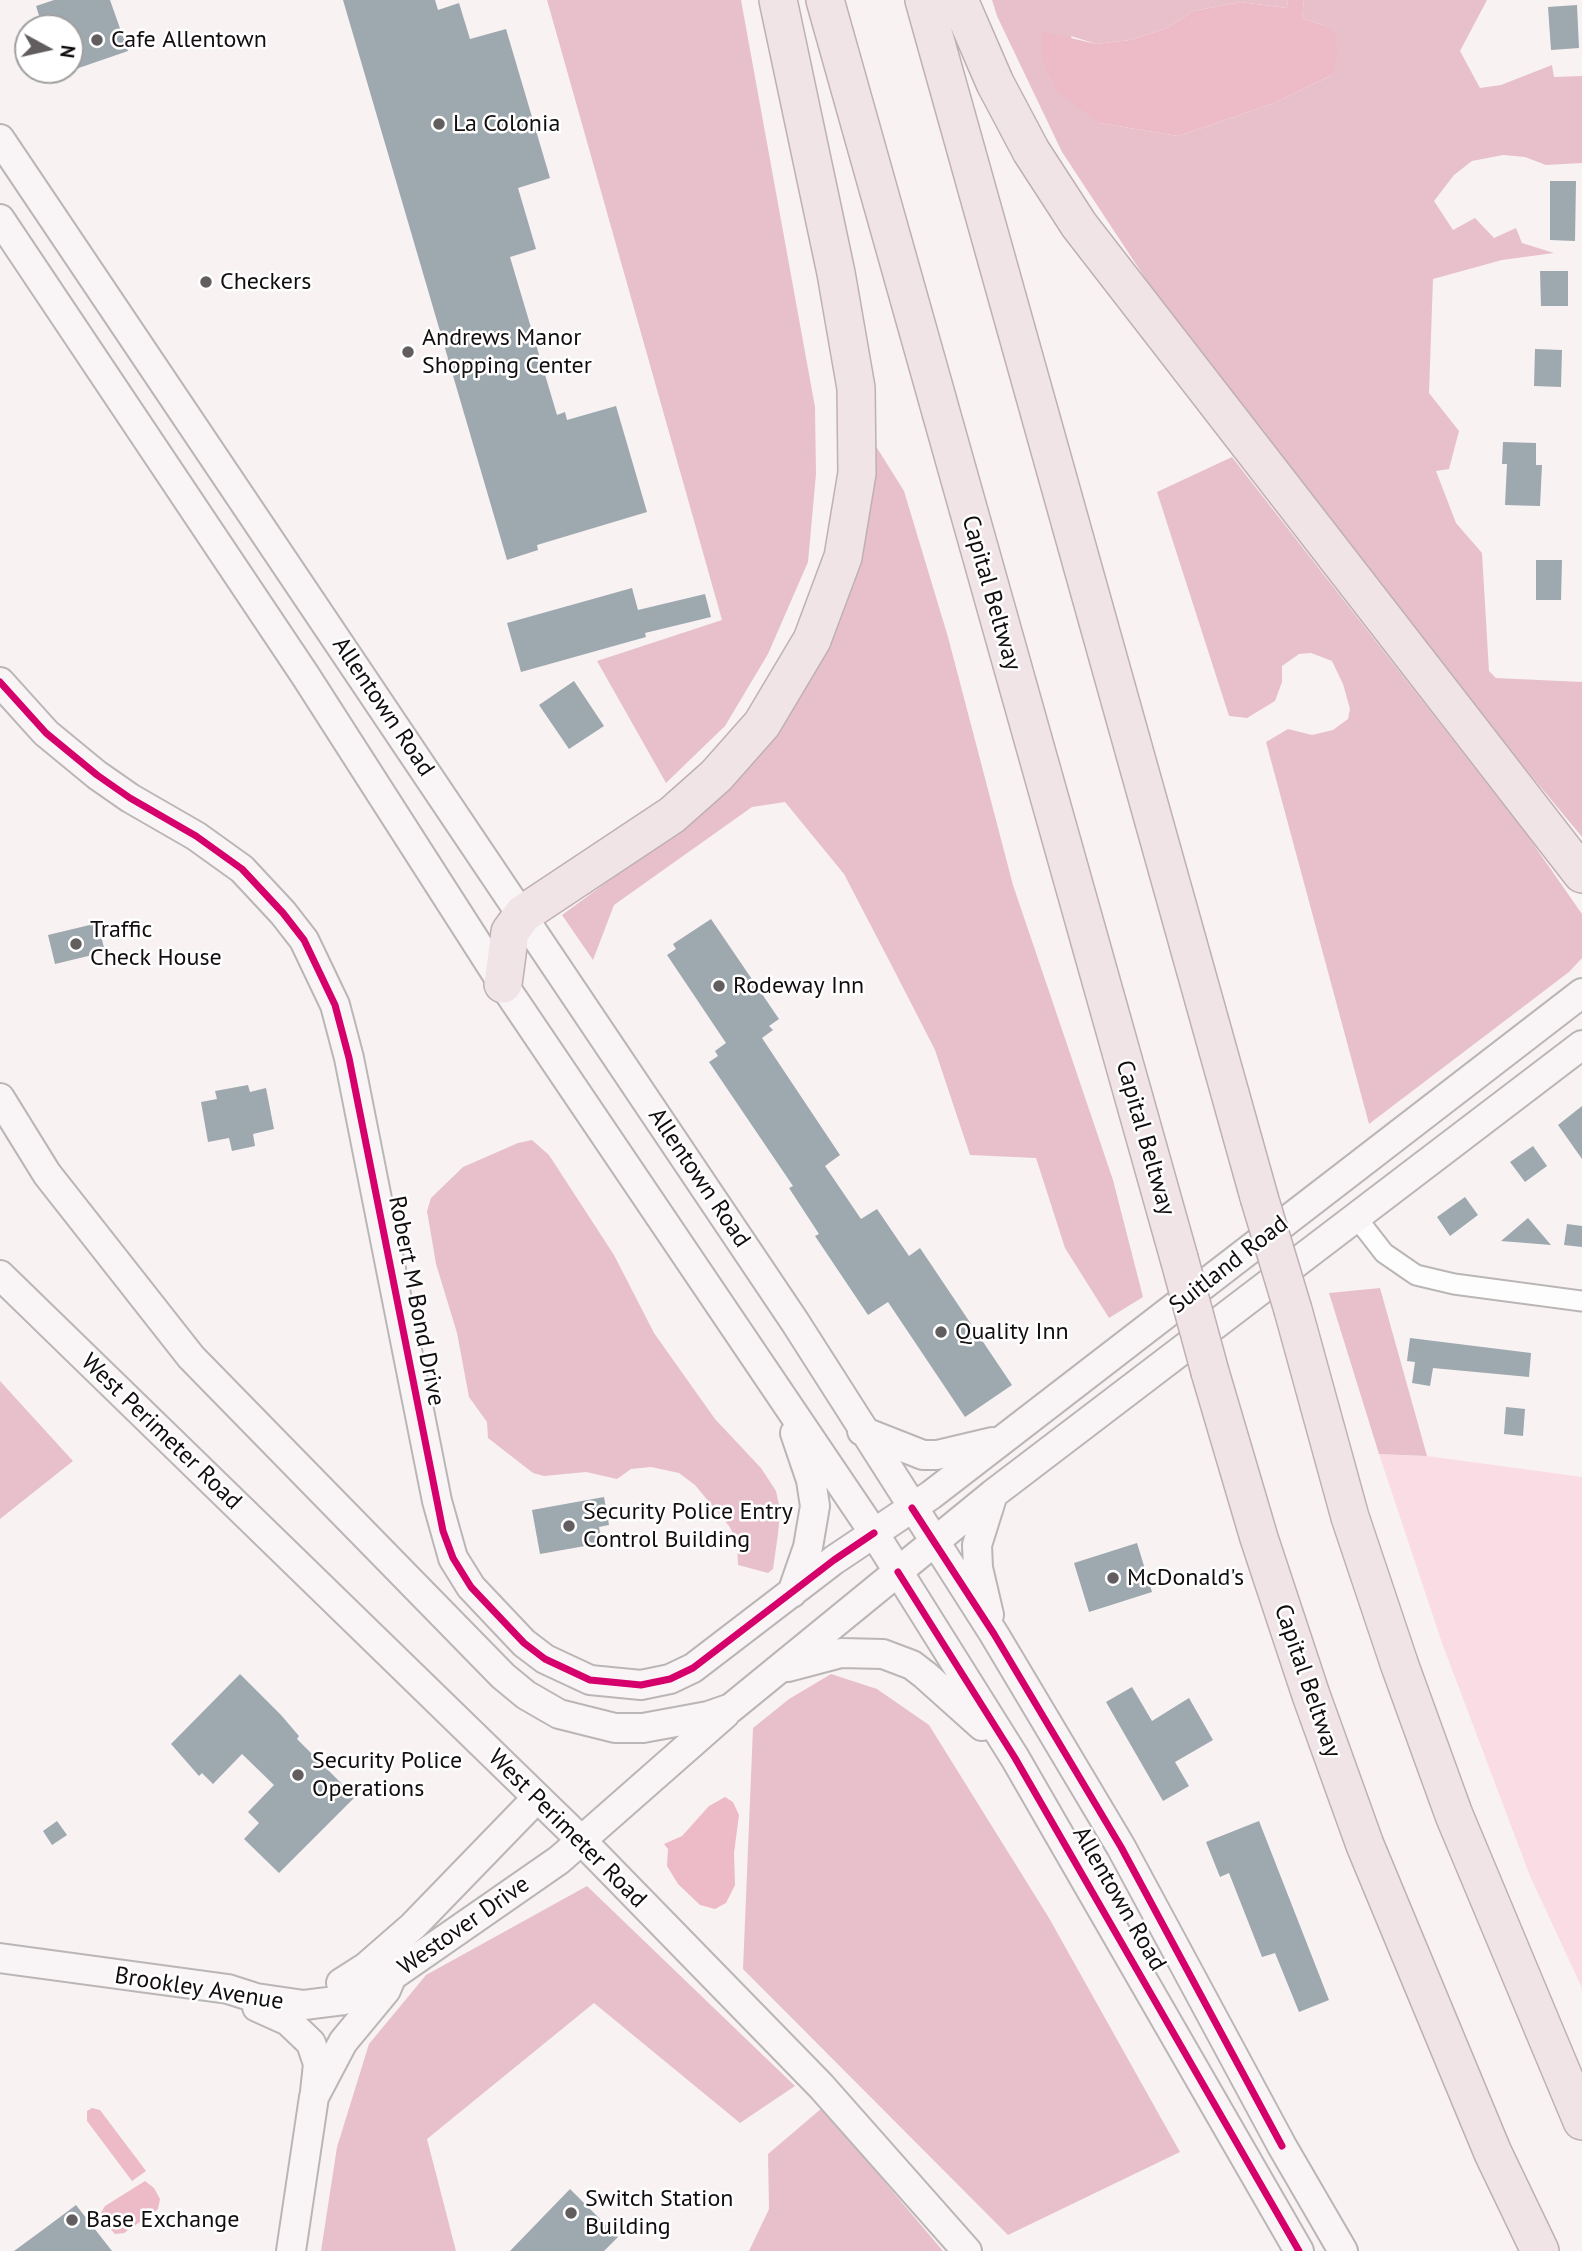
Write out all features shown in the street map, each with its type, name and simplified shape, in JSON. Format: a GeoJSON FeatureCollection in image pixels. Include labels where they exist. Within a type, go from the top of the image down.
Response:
{"type":"FeatureCollection","features":[{"type":"Feature","properties":{"kind":"highway"},"geometry":{"type":"LineString","coordinates":[[503,984],[510,932],[523,914],[672,815],[740,750],[768,715],[797,669],[825,612],[844,557],[857,473],[856,388],[836,273],[778,0]]}},
{"type":"Feature","properties":{"kind":"highway","name":"Capital Beltway"},"geometry":{"type":"LineString","coordinates":[[825,0],[1210,1372],[1268,1564],[1365,1845],[1428,2003],[1540,2251]]}},
{"type":"Feature","properties":{"kind":"highway"},"geometry":{"type":"LineString","coordinates":[[924,0],[1350,1517],[1454,1815],[1582,2121]]}},
{"type":"Feature","properties":{"kind":"highway"},"geometry":{"type":"LineString","coordinates":[[959,0],[995,83],[1031,151],[1079,225],[1582,874]]}},
{"type":"Feature","properties":{"kind":"main road","name":"Allentown Road"},"geometry":{"type":"LineString","coordinates":[[0,139],[795,1322],[862,1431],[994,1634],[1121,1847],[1282,2146],[1343,2251]]}},
{"type":"Feature","properties":{"kind":"main road","name":"Allentown Road"},"geometry":{"type":"LineString","coordinates":[[0,219],[305,675],[503,984],[874,1533],[1016,1758],[1299,2251]]}},
{"type":"Feature","properties":{"kind":"main road","name":"Robert M Bond Drive"},"geometry":{"type":"LineString","coordinates":[[0,682],[46,733],[97,775],[130,798],[196,836],[242,869],[304,940],[335,1005],[349,1058],[443,1531],[453,1558],[471,1587],[524,1643],[545,1659],[590,1680],[641,1685],[670,1679],[693,1668],[874,1533]]}},
{"type":"Feature","properties":{"kind":"main road","name":"Suitland Road"},"geometry":{"type":"LineString","coordinates":[[874,1533],[912,1508],[1004,1438],[1582,993]]}},
{"type":"Feature","properties":{"kind":"main road","name":"Suitland Road"},"geometry":{"type":"LineString","coordinates":[[898,1572],[993,1494],[1582,1045]]}},
{"type":"Feature","properties":{"kind":"main road"},"geometry":{"type":"LineString","coordinates":[[0,1097],[60,1192],[191,1357],[503,1676],[526,1695],[559,1714],[615,1728],[677,1723],[731,1708],[898,1572]]}},
{"type":"Feature","properties":{"kind":"main road","name":"West Perimeter Road"},"geometry":{"type":"LineString","coordinates":[[0,1275],[582,1841],[821,2086],[967,2251]]}},
{"type":"Feature","properties":{"kind":"main road"},"geometry":{"type":"LineString","coordinates":[[780,1391],[807,1466],[815,1506],[808,1547],[792,1594]]}},
{"type":"Feature","properties":{"kind":"main road"},"geometry":{"type":"LineString","coordinates":[[862,1431],[923,1455],[948,1453],[1004,1438]]}},
{"type":"Feature","properties":{"kind":"main road"},"geometry":{"type":"LineString","coordinates":[[993,1494],[979,1535],[977,1556],[994,1634]]}},
{"type":"Feature","properties":{"kind":"main road"},"geometry":{"type":"LineString","coordinates":[[775,1671],[854,1652],[898,1659],[940,1686],[1016,1758]]}},
{"type":"Feature","properties":{"kind":"main road","name":"Westover Drive"},"geometry":{"type":"LineString","coordinates":[[291,2251],[314,2097],[343,2042],[386,1990],[392,1976],[582,1841],[731,1708]]}},
{"type":"Feature","properties":{"kind":"main road","name":"Westover Drive"},"geometry":{"type":"LineString","coordinates":[[294,1997],[344,1982],[366,1966],[413,1926],[537,1798]]}},
{"type":"Feature","properties":{"kind":"main road","name":"Brookley Avenue"},"geometry":{"type":"LineString","coordinates":[[0,1958],[228,1989],[256,1998],[344,2000],[376,1980],[392,1976]]}},
{"type":"Feature","properties":{"kind":"main road"},"geometry":{"type":"LineString","coordinates":[[228,1989],[244,2002],[288,2021],[305,2035],[318,2064],[314,2097]]}},
{"type":"Feature","properties":{"kind":"main road"},"geometry":{"type":"LineString","coordinates":[[294,1997],[327,2040],[333,2063]]}},
{"type":"Feature","properties":{"kind":"main road"},"geometry":{"type":"LineString","coordinates":[[1249,2165],[1282,2146]]}},
{"type":"Feature","properties":{"kind":"street"},"geometry":{"type":"LineString","coordinates":[[1356,1217],[1393,1262],[1416,1275],[1454,1284],[1582,1301]]}},
{"type":"Feature","properties":{"kind":"shaded area"},"geometry":{"type":"Polygon","coordinates":[[[547,0],[741,0],[815,407],[816,474],[808,562],[768,654],[725,726],[666,783],[597,661],[722,620],[547,0]]]}},
{"type":"Feature","properties":{"kind":"shaded area"},"geometry":{"type":"Polygon","coordinates":[[[992,0],[1288,0],[1287,8],[1240,2],[1193,11],[1167,28],[1130,40],[1096,44],[1071,36],[1100,123],[1178,136],[1272,104],[1332,75],[1326,26],[1302,18],[1304,0],[1487,0],[1460,51],[1480,88],[1501,85],[1552,65],[1554,77],[1582,76],[1582,163],[1546,165],[1525,157],[1503,155],[1472,161],[1454,175],[1434,201],[1453,230],[1475,218],[1494,238],[1516,228],[1522,243],[1554,253],[1502,260],[1433,279],[1429,393],[1459,431],[1449,469],[1436,471],[1456,523],[1482,553],[1489,671],[1496,678],[1582,682],[1582,837],[1491,727],[1278,457],[1153,290],[1062,152],[997,16],[992,0]]]}},
{"type":"Feature","properties":{"kind":"shaded area"},"geometry":{"type":"Polygon","coordinates":[[[1288,0],[1304,0],[1302,18],[1326,26],[1335,34],[1338,52],[1332,75],[1272,104],[1178,136],[1100,123],[1058,93],[1043,62],[1041,31],[1096,44],[1130,40],[1167,28],[1193,11],[1240,2],[1287,8],[1288,0]]]}},
{"type":"Feature","properties":{"kind":"shaded area"},"geometry":{"type":"Polygon","coordinates":[[[874,443],[904,491],[948,637],[1013,885],[1113,1180],[1143,1297],[1109,1318],[1065,1248],[1036,1158],[970,1155],[935,1050],[844,874],[785,802],[752,807],[614,905],[593,960],[562,915],[708,808],[760,748],[874,443]]]}},
{"type":"Feature","properties":{"kind":"shaded area"},"geometry":{"type":"Polygon","coordinates":[[[1232,457],[1527,835],[1582,914],[1582,958],[1569,972],[1369,1124],[1266,742],[1288,729],[1312,735],[1333,730],[1348,719],[1350,709],[1343,684],[1332,661],[1311,653],[1299,654],[1282,666],[1282,682],[1275,701],[1247,718],[1229,716],[1157,492],[1232,457]]]}},
{"type":"Feature","properties":{"kind":"shaded area"},"geometry":{"type":"Polygon","coordinates":[[[532,1140],[549,1155],[614,1255],[654,1333],[715,1419],[761,1468],[776,1491],[780,1510],[778,1534],[773,1569],[768,1573],[738,1565],[737,1540],[729,1526],[695,1485],[679,1473],[651,1467],[631,1469],[617,1479],[586,1472],[544,1476],[533,1473],[488,1438],[487,1422],[469,1397],[457,1333],[436,1264],[427,1211],[431,1198],[463,1167],[518,1143],[532,1140]]]}},
{"type":"Feature","properties":{"kind":"shaded area"},"geometry":{"type":"Polygon","coordinates":[[[1380,1288],[1427,1456],[1379,1454],[1329,1293],[1380,1288]]]}},
{"type":"Feature","properties":{"kind":"shaded area"},"geometry":{"type":"Polygon","coordinates":[[[0,1381],[73,1461],[0,1519],[0,1381]]]}},
{"type":"Feature","properties":{"kind":"shaded area"},"geometry":{"type":"Polygon","coordinates":[[[1379,1454],[1427,1456],[1582,1477],[1582,1988],[1530,1876],[1442,1643],[1379,1454]]]}},
{"type":"Feature","properties":{"kind":"shaded area"},"geometry":{"type":"Polygon","coordinates":[[[831,1674],[877,1689],[929,1725],[1049,1918],[1180,2152],[1008,2235],[743,1969],[753,1728],[789,1699],[831,1674]]]}},
{"type":"Feature","properties":{"kind":"shaded area"},"geometry":{"type":"Polygon","coordinates":[[[725,1797],[733,1802],[739,1815],[734,1853],[735,1885],[726,1903],[715,1909],[700,1905],[678,1884],[667,1866],[668,1849],[664,1844],[682,1836],[709,1806],[725,1797]]]}},
{"type":"Feature","properties":{"kind":"shaded area"},"geometry":{"type":"Polygon","coordinates":[[[587,1886],[795,2086],[740,2123],[594,2003],[427,2139],[456,2251],[321,2251],[337,2147],[369,2044],[426,1975],[587,1886]]]}},
{"type":"Feature","properties":{"kind":"shaded area"},"geometry":{"type":"Polygon","coordinates":[[[92,2108],[100,2110],[146,2171],[132,2181],[87,2121],[87,2111],[92,2108]]]}},
{"type":"Feature","properties":{"kind":"shaded area"},"geometry":{"type":"Polygon","coordinates":[[[822,2108],[943,2251],[749,2251],[769,2209],[768,2154],[822,2108]]]}},
{"type":"Feature","properties":{"kind":"shaded area"},"geometry":{"type":"Polygon","coordinates":[[[145,2181],[154,2188],[160,2199],[158,2209],[124,2233],[115,2234],[99,2216],[105,2206],[145,2181]]]}},
{"type":"Feature","properties":{"kind":"building","name":"Cafe Allentown"},"geometry":{"type":"Polygon","coordinates":[[[54,0],[110,0],[128,51],[84,66],[84,14],[39,14],[36,6],[54,0]]]}},
{"type":"Feature","properties":{"kind":"building"},"geometry":{"type":"Polygon","coordinates":[[[343,0],[435,0],[438,10],[459,3],[470,39],[506,29],[550,178],[518,188],[536,249],[510,257],[557,415],[565,412],[567,420],[616,406],[647,512],[537,545],[538,550],[507,560],[343,0]]]}},
{"type":"Feature","properties":{"kind":"building"},"geometry":{"type":"Polygon","coordinates":[[[1577,5],[1579,48],[1551,50],[1548,7],[1577,5]]]}},
{"type":"Feature","properties":{"kind":"building"},"geometry":{"type":"Polygon","coordinates":[[[1550,181],[1576,181],[1575,241],[1550,240],[1550,181]]]}},
{"type":"Feature","properties":{"kind":"building"},"geometry":{"type":"Polygon","coordinates":[[[1540,271],[1568,271],[1568,306],[1541,306],[1540,271]]]}},
{"type":"Feature","properties":{"kind":"building"},"geometry":{"type":"Polygon","coordinates":[[[1535,349],[1562,350],[1561,387],[1534,386],[1535,349]]]}},
{"type":"Feature","properties":{"kind":"building"},"geometry":{"type":"Polygon","coordinates":[[[1503,442],[1536,443],[1536,465],[1542,465],[1540,506],[1505,505],[1507,464],[1502,464],[1503,442]]]}},
{"type":"Feature","properties":{"kind":"building"},"geometry":{"type":"Polygon","coordinates":[[[1536,560],[1562,560],[1561,600],[1536,600],[1536,560]]]}},
{"type":"Feature","properties":{"kind":"building"},"geometry":{"type":"Polygon","coordinates":[[[632,588],[638,610],[705,594],[711,617],[645,633],[646,637],[521,672],[507,623],[632,588]]]}},
{"type":"Feature","properties":{"kind":"building"},"geometry":{"type":"Polygon","coordinates":[[[574,681],[604,726],[569,749],[539,705],[574,681]]]}},
{"type":"Feature","properties":{"kind":"building"},"geometry":{"type":"Polygon","coordinates":[[[711,919],[779,1019],[769,1026],[773,1030],[762,1038],[840,1155],[825,1166],[861,1219],[877,1209],[909,1256],[920,1248],[1012,1385],[965,1417],[888,1302],[868,1315],[815,1236],[819,1234],[789,1188],[793,1186],[709,1062],[718,1056],[715,1051],[726,1043],[667,955],[676,949],[673,944],[711,919]]]}},
{"type":"Feature","properties":{"kind":"building","name":"Traffic Check House"},"geometry":{"type":"Polygon","coordinates":[[[98,923],[105,952],[55,964],[48,935],[98,923]]]}},
{"type":"Feature","properties":{"kind":"building"},"geometry":{"type":"Polygon","coordinates":[[[248,1085],[250,1092],[266,1088],[274,1129],[253,1134],[255,1146],[232,1151],[229,1138],[208,1142],[201,1102],[217,1099],[215,1091],[248,1085]]]}},
{"type":"Feature","properties":{"kind":"building"},"geometry":{"type":"Polygon","coordinates":[[[1582,1106],[1582,1159],[1558,1125],[1582,1106]]]}},
{"type":"Feature","properties":{"kind":"building"},"geometry":{"type":"Polygon","coordinates":[[[1533,1146],[1547,1166],[1525,1182],[1510,1162],[1533,1146]]]}},
{"type":"Feature","properties":{"kind":"building"},"geometry":{"type":"Polygon","coordinates":[[[1465,1197],[1478,1215],[1450,1236],[1437,1217],[1465,1197]]]}},
{"type":"Feature","properties":{"kind":"building"},"geometry":{"type":"Polygon","coordinates":[[[1528,1218],[1551,1245],[1501,1241],[1528,1218]]]}},
{"type":"Feature","properties":{"kind":"building"},"geometry":{"type":"Polygon","coordinates":[[[1567,1224],[1582,1226],[1582,1247],[1564,1245],[1567,1224]]]}},
{"type":"Feature","properties":{"kind":"building"},"geometry":{"type":"Polygon","coordinates":[[[1410,1338],[1531,1353],[1529,1377],[1433,1368],[1430,1386],[1412,1383],[1415,1362],[1407,1361],[1410,1338]]]}},
{"type":"Feature","properties":{"kind":"building"},"geometry":{"type":"Polygon","coordinates":[[[1506,1407],[1525,1409],[1523,1436],[1504,1434],[1506,1407]]]}},
{"type":"Feature","properties":{"kind":"building","name":"Security Police Entry Control Building"},"geometry":{"type":"Polygon","coordinates":[[[604,1497],[609,1525],[599,1527],[602,1543],[540,1554],[532,1510],[604,1497]]]}},
{"type":"Feature","properties":{"kind":"building","name":"McDonald's"},"geometry":{"type":"Polygon","coordinates":[[[1137,1543],[1152,1592],[1089,1612],[1074,1563],[1137,1543]]]}},
{"type":"Feature","properties":{"kind":"building","name":"Security Police Operations"},"geometry":{"type":"Polygon","coordinates":[[[240,1674],[281,1715],[299,1736],[297,1739],[355,1797],[279,1873],[244,1839],[259,1823],[248,1812],[274,1785],[242,1754],[213,1784],[202,1773],[199,1776],[171,1744],[240,1674]]]}},
{"type":"Feature","properties":{"kind":"building"},"geometry":{"type":"Polygon","coordinates":[[[1132,1687],[1152,1721],[1189,1698],[1213,1740],[1175,1762],[1189,1786],[1163,1801],[1106,1702],[1132,1687]]]}},
{"type":"Feature","properties":{"kind":"building"},"geometry":{"type":"Polygon","coordinates":[[[57,1821],[67,1835],[52,1845],[43,1831],[57,1821]]]}},
{"type":"Feature","properties":{"kind":"building"},"geometry":{"type":"Polygon","coordinates":[[[1259,1821],[1329,2000],[1299,2012],[1275,1953],[1262,1957],[1229,1873],[1220,1877],[1206,1842],[1259,1821]]]}},
{"type":"Feature","properties":{"kind":"building","name":"Switch Station Building"},"geometry":{"type":"Polygon","coordinates":[[[570,2189],[618,2237],[604,2251],[510,2251],[570,2189]]]}},
{"type":"Feature","properties":{"kind":"building","name":"Base Exchange"},"geometry":{"type":"Polygon","coordinates":[[[76,2205],[112,2251],[14,2251],[44,2229],[76,2205]]]}},
{"type":"Feature","properties":{"kind":"cycle path"},"geometry":{"type":"LineString","coordinates":[[0,682],[46,733],[97,775],[130,798],[196,836],[242,869],[304,940],[335,1005],[349,1058],[443,1531],[453,1558],[471,1587],[524,1643],[545,1659],[590,1680],[641,1685],[670,1679],[693,1668],[834,1560],[874,1533]]}},
{"type":"Feature","properties":{"kind":"cycle path"},"geometry":{"type":"LineString","coordinates":[[912,1508],[994,1634],[1121,1847],[1282,2146]]}},
{"type":"Feature","properties":{"kind":"cycle path"},"geometry":{"type":"LineString","coordinates":[[898,1572],[1015,1758],[1299,2251]]}},
{"type":"Feature","properties":{"kind":"place","name":"Cafe Allentown"},"geometry":{"type":"Point","coordinates":[97,40]}},
{"type":"Feature","properties":{"kind":"place","name":"La Colonia"},"geometry":{"type":"Point","coordinates":[439,124]}},
{"type":"Feature","properties":{"kind":"place","name":"Checkers"},"geometry":{"type":"Point","coordinates":[206,282]}},
{"type":"Feature","properties":{"kind":"place","name":"Andrews Manor Shopping Center"},"geometry":{"type":"Point","coordinates":[408,352]}},
{"type":"Feature","properties":{"kind":"place","name":"Traffic Check House"},"geometry":{"type":"Point","coordinates":[76,944]}},
{"type":"Feature","properties":{"kind":"place","name":"Rodeway Inn"},"geometry":{"type":"Point","coordinates":[719,986]}},
{"type":"Feature","properties":{"kind":"place","name":"Quality Inn"},"geometry":{"type":"Point","coordinates":[941,1332]}},
{"type":"Feature","properties":{"kind":"place","name":"Security Police Entry Control Building"},"geometry":{"type":"Point","coordinates":[569,1526]}},
{"type":"Feature","properties":{"kind":"place","name":"McDonald's"},"geometry":{"type":"Point","coordinates":[1113,1578]}},
{"type":"Feature","properties":{"kind":"place","name":"Security Police Operations"},"geometry":{"type":"Point","coordinates":[298,1775]}},
{"type":"Feature","properties":{"kind":"place","name":"Switch Station Building"},"geometry":{"type":"Point","coordinates":[571,2213]}},
{"type":"Feature","properties":{"kind":"place","name":"Base Exchange"},"geometry":{"type":"Point","coordinates":[72,2220]}}]}
